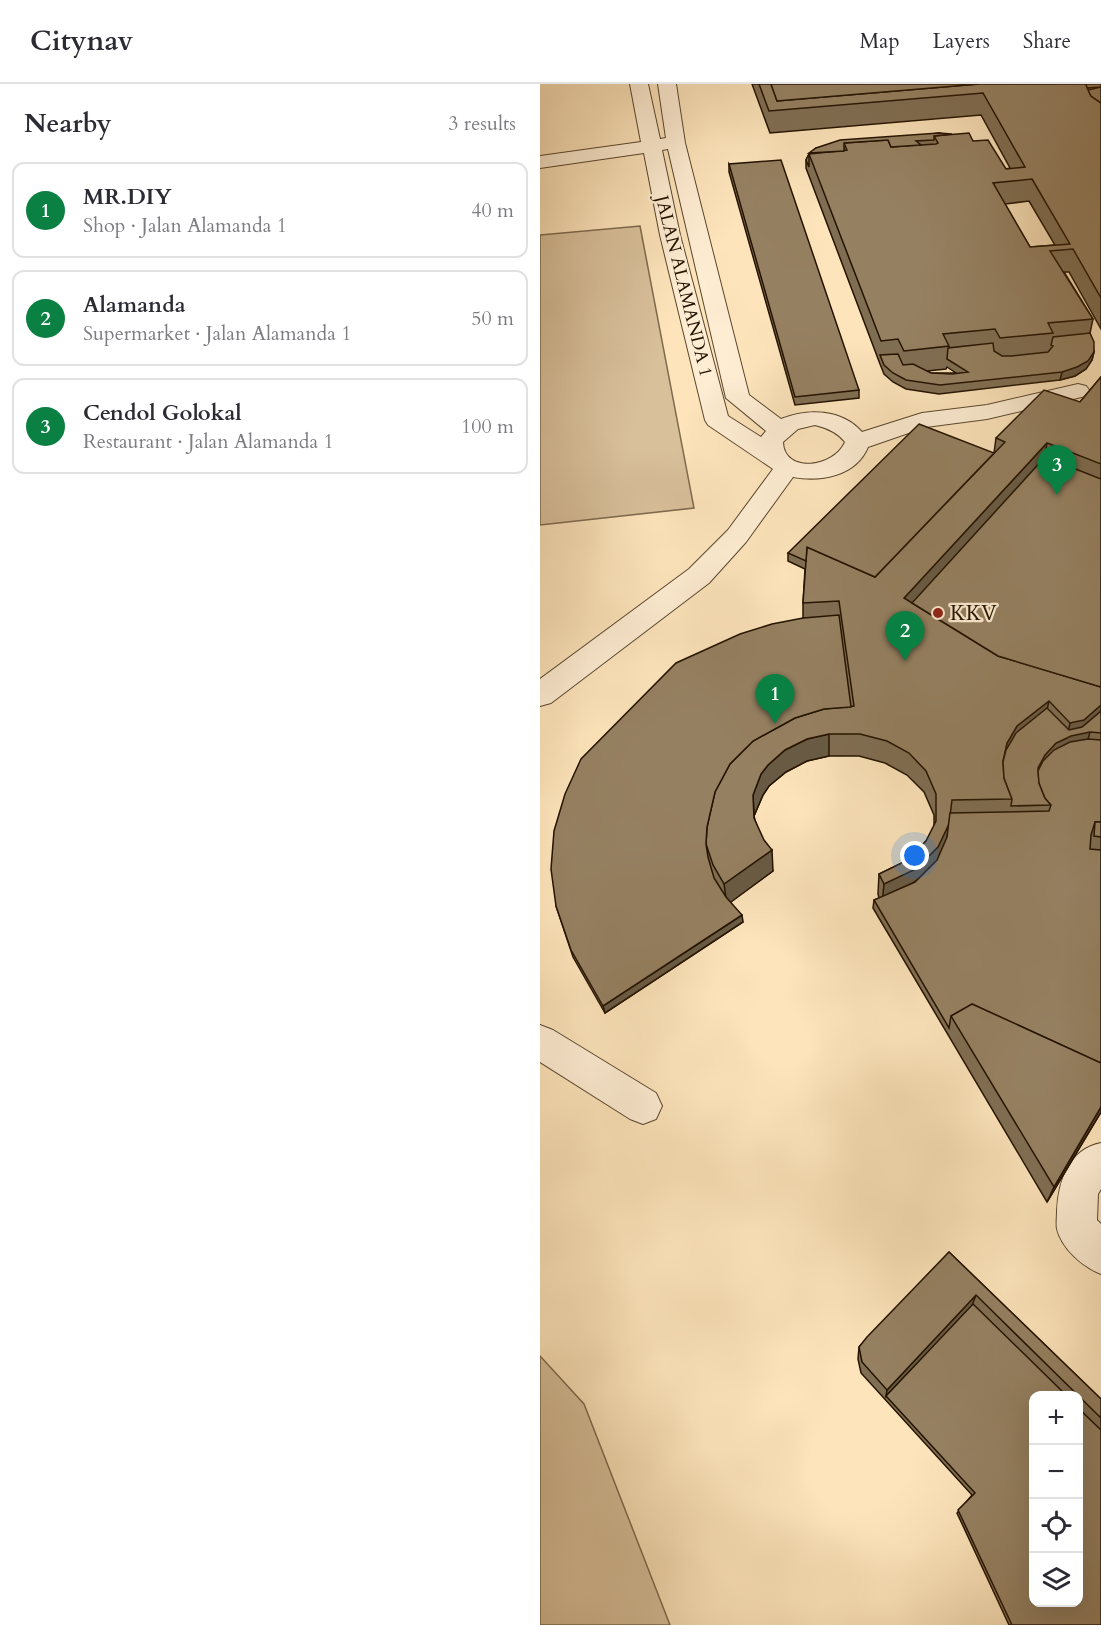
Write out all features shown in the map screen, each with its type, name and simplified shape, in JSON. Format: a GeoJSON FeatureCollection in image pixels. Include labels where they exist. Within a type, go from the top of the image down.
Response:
{"type":"FeatureCollection","features":[{"type":"Feature","properties":{"kind":"street","name":"JALAN ALAMANDA 1"},"geometry":{"type":"LineString","coordinates":[[639,84],[670,235],[717,420],[781,462],[806,471],[825,470],[842,465],[855,454],[857,442]]}},
{"type":"Feature","properties":{"kind":"street","name":"JALAN ALAMANDA 1"},"geometry":{"type":"LineString","coordinates":[[667,84],[676,143],[738,398],[779,429]]}},
{"type":"Feature","properties":{"kind":"street"},"geometry":{"type":"LineString","coordinates":[[564,159],[626,135],[645,117]]}},
{"type":"Feature","properties":{"kind":"street"},"geometry":{"type":"LineString","coordinates":[[540,162],[676,143]]}},
{"type":"Feature","properties":{"kind":"street"},"geometry":{"type":"LineString","coordinates":[[540,695],[699,576],[737,536],[781,462],[770,443],[779,429],[795,421],[815,418],[835,422],[850,430],[857,442],[922,420],[951,414],[987,412],[1078,392]]}},
{"type":"Feature","properties":{"kind":"street"},"geometry":{"type":"LineString","coordinates":[[540,1042],[643,1106]]}},
{"type":"Feature","properties":{"kind":"street"},"geometry":{"type":"LineString","coordinates":[[1101,1162],[1096,1163],[1078,1189],[1077,1228],[1101,1254]]}},
{"type":"Feature","properties":{"kind":"shaded area"},"geometry":{"type":"Polygon","coordinates":[[[640,226],[694,508],[540,525],[540,235],[640,226]]]}},
{"type":"Feature","properties":{"kind":"shaded area"},"geometry":{"type":"Polygon","coordinates":[[[540,1356],[584,1404],[670,1625],[540,1625],[540,1356]]]}},
{"type":"Feature","properties":{"kind":"building"},"geometry":{"type":"Polygon","coordinates":[[[759,84],[771,84],[777,101],[979,84],[1086,84],[1091,96],[1101,103],[1101,298],[1073,249],[1050,251],[1093,319],[1048,323],[1053,333],[1000,338],[995,329],[943,334],[949,346],[904,351],[898,339],[881,341],[809,154],[847,150],[844,143],[888,140],[891,147],[936,144],[938,143],[934,136],[969,133],[973,141],[988,140],[1006,169],[1025,167],[983,93],[769,111],[759,84]],[[1032,179],[993,183],[1030,247],[1070,244],[1032,179]]]}},
{"type":"Feature","properties":{"kind":"building"},"geometry":{"type":"Polygon","coordinates":[[[771,84],[979,84],[777,101],[771,84]]]}},
{"type":"Feature","properties":{"kind":"building"},"geometry":{"type":"Polygon","coordinates":[[[1086,84],[1101,84],[1101,87],[1087,88],[1086,84]]]}},
{"type":"Feature","properties":{"kind":"building"},"geometry":{"type":"Polygon","coordinates":[[[1101,87],[1101,103],[1091,96],[1088,90],[1101,87]]]}},
{"type":"Feature","properties":{"kind":"building"},"geometry":{"type":"Polygon","coordinates":[[[952,134],[934,136],[934,140],[916,141],[921,145],[891,147],[888,140],[844,143],[844,151],[809,153],[816,148],[840,140],[952,134]]]}},
{"type":"Feature","properties":{"kind":"building"},"geometry":{"type":"Polygon","coordinates":[[[781,160],[859,390],[795,397],[729,164],[781,160]]]}},
{"type":"Feature","properties":{"kind":"building"},"geometry":{"type":"Polygon","coordinates":[[[1090,333],[1094,342],[1094,352],[1088,361],[1077,367],[1062,372],[940,385],[906,380],[884,365],[880,355],[898,354],[903,365],[913,364],[931,373],[952,374],[968,372],[947,359],[948,348],[993,343],[994,351],[1002,356],[1012,356],[1048,352],[1053,346],[1051,345],[1053,337],[1090,333]]]}},
{"type":"Feature","properties":{"kind":"building"},"geometry":{"type":"Polygon","coordinates":[[[1101,377],[1101,464],[1047,443],[904,598],[998,656],[1101,687],[1101,705],[1084,720],[1070,723],[1049,701],[1017,726],[1007,743],[1003,761],[1004,778],[1012,799],[952,800],[949,824],[938,847],[916,869],[884,884],[879,874],[906,861],[926,841],[936,821],[936,794],[926,771],[909,753],[887,741],[860,734],[829,734],[807,739],[785,750],[768,765],[761,774],[753,795],[754,818],[764,840],[772,850],[724,884],[713,865],[706,844],[707,827],[715,792],[730,764],[753,741],[795,718],[824,709],[854,706],[839,601],[803,603],[807,547],[875,577],[1005,442],[996,438],[1044,390],[1080,402],[1101,377]]]}},
{"type":"Feature","properties":{"kind":"building"},"geometry":{"type":"Polygon","coordinates":[[[919,424],[994,453],[875,577],[807,547],[806,561],[788,553],[919,424]]]}},
{"type":"Feature","properties":{"kind":"building"},"geometry":{"type":"Polygon","coordinates":[[[1045,457],[1101,479],[1101,687],[998,656],[912,603],[1045,457]]]}},
{"type":"Feature","properties":{"kind":"building"},"geometry":{"type":"Polygon","coordinates":[[[839,615],[851,707],[824,709],[795,718],[753,741],[730,764],[715,792],[707,827],[708,857],[714,878],[726,897],[742,915],[603,1006],[571,950],[556,906],[551,869],[554,831],[565,794],[581,759],[676,663],[740,634],[772,624],[803,618],[839,615]]]}},
{"type":"Feature","properties":{"kind":"building"},"geometry":{"type":"Polygon","coordinates":[[[1047,708],[1069,730],[1082,727],[1101,711],[1101,733],[1090,732],[1071,736],[1056,743],[1045,755],[1038,768],[1039,783],[1045,798],[1051,805],[1011,806],[1012,799],[1004,778],[1003,762],[1006,750],[1016,733],[1047,708]]]}},
{"type":"Feature","properties":{"kind":"building"},"geometry":{"type":"Polygon","coordinates":[[[1088,739],[1101,740],[1101,822],[1095,822],[1090,849],[1101,850],[1101,1063],[972,1004],[951,1016],[949,1028],[874,900],[915,882],[937,860],[947,837],[950,813],[1049,811],[1051,805],[1045,798],[1039,783],[1038,771],[1043,761],[1054,750],[1070,742],[1088,739]]]}},
{"type":"Feature","properties":{"kind":"building"},"geometry":{"type":"Polygon","coordinates":[[[1095,822],[1101,822],[1101,837],[1094,836],[1095,822]]]}},
{"type":"Feature","properties":{"kind":"building"},"geometry":{"type":"Polygon","coordinates":[[[972,1004],[1101,1063],[1101,1107],[1054,1187],[951,1016],[972,1004]]]}},
{"type":"Feature","properties":{"kind":"building"},"geometry":{"type":"Polygon","coordinates":[[[949,1252],[1101,1399],[1101,1418],[1083,1400],[1083,1391],[1074,1391],[976,1295],[887,1390],[862,1362],[859,1347],[949,1252]]]}},
{"type":"Feature","properties":{"kind":"building"},"geometry":{"type":"Polygon","coordinates":[[[973,1304],[1062,1391],[1029,1391],[1029,1607],[1083,1607],[1083,1413],[1101,1430],[1101,1625],[1012,1625],[958,1510],[975,1493],[886,1396],[973,1304]]]}},
{"type":"Feature","properties":{"kind":"place","name":"Cendol Golokal"},"geometry":{"type":"Point","coordinates":[1057,495]}},
{"type":"Feature","properties":{"kind":"place","name":"KKV"},"geometry":{"type":"Point","coordinates":[938,613]}},
{"type":"Feature","properties":{"kind":"place","name":"Alamanda"},"geometry":{"type":"Point","coordinates":[905,661]}},
{"type":"Feature","properties":{"kind":"place","name":"MR.DIY"},"geometry":{"type":"Point","coordinates":[775,724]}}]}
